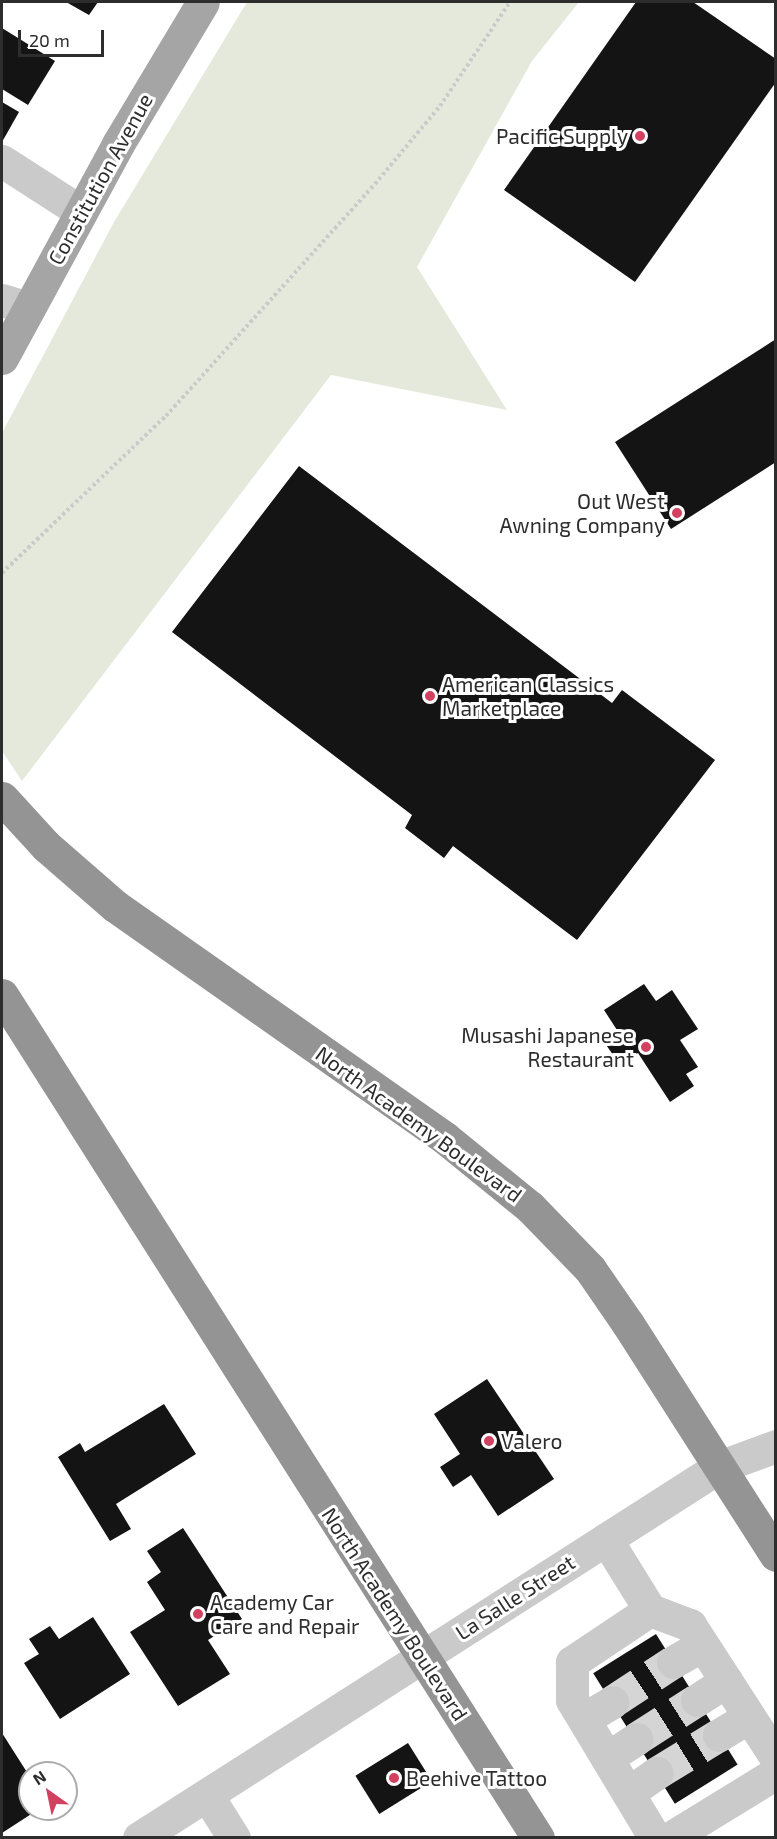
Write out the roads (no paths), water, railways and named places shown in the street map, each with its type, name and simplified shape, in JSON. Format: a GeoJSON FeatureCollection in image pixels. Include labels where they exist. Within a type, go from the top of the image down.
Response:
{"type":"FeatureCollection","features":[{"type":"Feature","properties":{"kind":"highway","name":"North Academy Boulevard"},"geometry":{"type":"LineString","coordinates":[[2,798],[46,846],[115,906],[445,1138],[530,1207],[590,1269],[656,1363],[776,1555]]}},
{"type":"Feature","properties":{"kind":"highway","name":"North Academy Boulevard"},"geometry":{"type":"LineString","coordinates":[[2,995],[538,1838]]}},
{"type":"Feature","properties":{"kind":"main road","name":"Constitution Avenue"},"geometry":{"type":"LineString","coordinates":[[2,358],[15,304],[81,212],[203,2]]}},
{"type":"Feature","properties":{"kind":"street"},"geometry":{"type":"LineString","coordinates":[[2,161],[81,212]]}},
{"type":"Feature","properties":{"kind":"street","name":"La Salle Street"},"geometry":{"type":"LineString","coordinates":[[139,1838],[719,1467],[776,1446]]}},
{"type":"Feature","properties":{"kind":"street"},"geometry":{"type":"LineString","coordinates":[[606,1539],[650,1610],[690,1625],[776,1758]]}},
{"type":"Feature","properties":{"kind":"street"},"geometry":{"type":"LineString","coordinates":[[650,1610],[572,1662],[572,1700],[655,1838]]}},
{"type":"Feature","properties":{"kind":"street"},"geometry":{"type":"LineString","coordinates":[[673,1662],[703,1645]]}},
{"type":"Feature","properties":{"kind":"street"},"geometry":{"type":"LineString","coordinates":[[697,1700],[726,1681]]}},
{"type":"Feature","properties":{"kind":"street"},"geometry":{"type":"LineString","coordinates":[[584,1719],[612,1702]]}},
{"type":"Feature","properties":{"kind":"street"},"geometry":{"type":"LineString","coordinates":[[719,1735],[749,1717]]}},
{"type":"Feature","properties":{"kind":"street"},"geometry":{"type":"LineString","coordinates":[[607,1758],[636,1739]]}},
{"type":"Feature","properties":{"kind":"street"},"geometry":{"type":"LineString","coordinates":[[628,1793],[657,1773]]}},
{"type":"Feature","properties":{"kind":"street"},"geometry":{"type":"LineString","coordinates":[[670,1838],[776,1773]]}},
{"type":"Feature","properties":{"kind":"street"},"geometry":{"type":"LineString","coordinates":[[207,1795],[234,1838]]}},
{"type":"Feature","properties":{"kind":"tunnel"},"geometry":{"type":"LineString","coordinates":[[612,1702],[673,1662]]}},
{"type":"Feature","properties":{"kind":"tunnel"},"geometry":{"type":"LineString","coordinates":[[636,1739],[697,1700]]}},
{"type":"Feature","properties":{"kind":"tunnel"},"geometry":{"type":"LineString","coordinates":[[657,1773],[719,1735]]}},
{"type":"Feature","properties":{"kind":"place","name":"Pacific Supply"},"geometry":{"type":"Point","coordinates":[640,136]}},
{"type":"Feature","properties":{"kind":"place","name":"Out West Awning Company"},"geometry":{"type":"Point","coordinates":[677,513]}},
{"type":"Feature","properties":{"kind":"place","name":"American Classics Marketplace"},"geometry":{"type":"Point","coordinates":[430,696]}},
{"type":"Feature","properties":{"kind":"place","name":"Musashi Japanese Restaurant"},"geometry":{"type":"Point","coordinates":[646,1047]}},
{"type":"Feature","properties":{"kind":"place","name":"Valero"},"geometry":{"type":"Point","coordinates":[489,1441]}},
{"type":"Feature","properties":{"kind":"place","name":"Academy Car Care and Repair"},"geometry":{"type":"Point","coordinates":[198,1614]}},
{"type":"Feature","properties":{"kind":"place","name":"Beehive Tattoo"},"geometry":{"type":"Point","coordinates":[394,1778]}}]}
